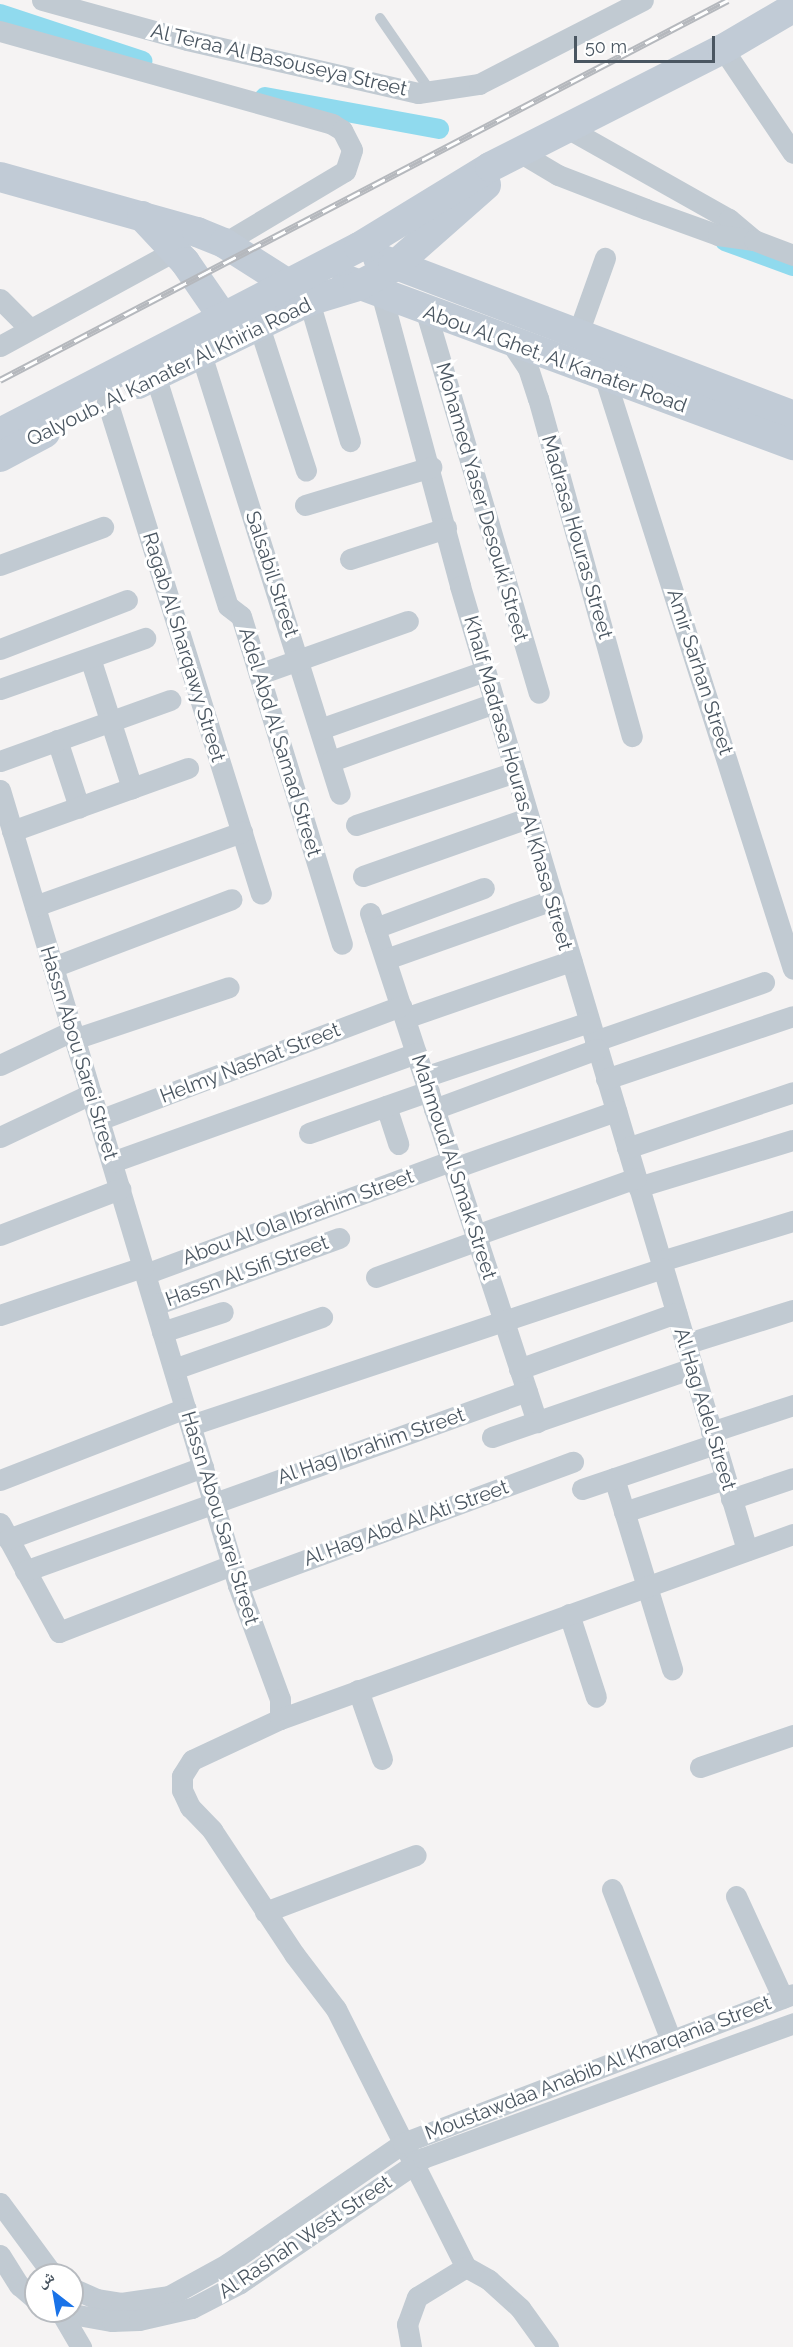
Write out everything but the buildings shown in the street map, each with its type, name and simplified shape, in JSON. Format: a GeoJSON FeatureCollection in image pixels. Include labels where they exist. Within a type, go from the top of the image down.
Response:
{"type":"FeatureCollection","features":[{"type":"Feature","properties":{"kind":"main road","name":"Qalyoub, Al Kanater Al Khiria Road"},"geometry":{"type":"LineString","coordinates":[[0,457],[155,375],[259,326],[298,292],[320,266],[359,247],[514,157],[723,49],[793,9]]}},
{"type":"Feature","properties":{"kind":"main road","name":"Qalyoub, Al Kanater Al Khiria Road"},"geometry":{"type":"LineString","coordinates":[[0,433],[223,317],[298,292],[370,291],[393,267],[498,175],[514,157]]}},
{"type":"Feature","properties":{"kind":"main road"},"geometry":{"type":"LineString","coordinates":[[0,177],[142,216],[224,243],[298,292]]}},
{"type":"Feature","properties":{"kind":"main road"},"geometry":{"type":"LineString","coordinates":[[142,216],[176,250],[223,317]]}},
{"type":"Feature","properties":{"kind":"main road","name":"Abou Al Ghet, Al Kanater Road"},"geometry":{"type":"LineString","coordinates":[[359,247],[393,267],[793,416]]}},
{"type":"Feature","properties":{"kind":"main road","name":"Abou Al Ghet, Al Kanater Road"},"geometry":{"type":"LineString","coordinates":[[320,266],[370,291],[793,446]]}},
{"type":"Feature","properties":{"kind":"street","name":"Al Teraa Al Basouseya Street"},"geometry":{"type":"LineString","coordinates":[[42,0],[397,91],[432,93],[479,84],[643,0]]}},
{"type":"Feature","properties":{"kind":"street"},"geometry":{"type":"LineString","coordinates":[[0,32],[332,124],[342,130],[352,150],[345,171],[224,243]]}},
{"type":"Feature","properties":{"kind":"street"},"geometry":{"type":"LineString","coordinates":[[723,49],[793,153]]}},
{"type":"Feature","properties":{"kind":"street"},"geometry":{"type":"LineString","coordinates":[[569,129],[729,219],[754,240]]}},
{"type":"Feature","properties":{"kind":"street"},"geometry":{"type":"LineString","coordinates":[[514,157],[718,235],[754,240],[793,255]]}},
{"type":"Feature","properties":{"kind":"street"},"geometry":{"type":"LineString","coordinates":[[0,346],[176,250]]}},
{"type":"Feature","properties":{"kind":"street"},"geometry":{"type":"LineString","coordinates":[[577,336],[604,258]]}},
{"type":"Feature","properties":{"kind":"street","name":"Khalf Madrasa Houras Al Khasa Street"},"geometry":{"type":"LineString","coordinates":[[370,291],[431,467],[485,671],[662,1265]]}},
{"type":"Feature","properties":{"kind":"street"},"geometry":{"type":"LineString","coordinates":[[298,292],[350,441]]}},
{"type":"Feature","properties":{"kind":"street"},"geometry":{"type":"LineString","coordinates":[[0,299],[30,329]]}},
{"type":"Feature","properties":{"kind":"street","name":"Mohamed Yaser Desouki Street"},"geometry":{"type":"LineString","coordinates":[[426,312],[539,693]]}},
{"type":"Feature","properties":{"kind":"street"},"geometry":{"type":"LineString","coordinates":[[259,326],[306,471]]}},
{"type":"Feature","properties":{"kind":"street","name":"Madrasa Houras Street"},"geometry":{"type":"LineString","coordinates":[[510,343],[528,368],[538,398],[633,736]]}},
{"type":"Feature","properties":{"kind":"street","name":"Salsabil Street"},"geometry":{"type":"LineString","coordinates":[[201,354],[340,795]]}},
{"type":"Feature","properties":{"kind":"street","name":"Adel Abd Al Samad Street"},"geometry":{"type":"LineString","coordinates":[[155,375],[228,606],[241,616],[342,944]]}},
{"type":"Feature","properties":{"kind":"street","name":"Amir Sarhan Street"},"geometry":{"type":"LineString","coordinates":[[604,375],[793,969]]}},
{"type":"Feature","properties":{"kind":"street","name":"Ragab Al Sharqawy Street"},"geometry":{"type":"LineString","coordinates":[[107,400],[261,894]]}},
{"type":"Feature","properties":{"kind":"street"},"geometry":{"type":"LineString","coordinates":[[305,505],[431,467]]}},
{"type":"Feature","properties":{"kind":"street"},"geometry":{"type":"LineString","coordinates":[[0,565],[104,527]]}},
{"type":"Feature","properties":{"kind":"street"},"geometry":{"type":"LineString","coordinates":[[350,559],[446,528]]}},
{"type":"Feature","properties":{"kind":"street"},"geometry":{"type":"LineString","coordinates":[[0,649],[128,600]]}},
{"type":"Feature","properties":{"kind":"street"},"geometry":{"type":"LineString","coordinates":[[259,674],[408,621]]}},
{"type":"Feature","properties":{"kind":"street"},"geometry":{"type":"LineString","coordinates":[[0,690],[145,638]]}},
{"type":"Feature","properties":{"kind":"street"},"geometry":{"type":"LineString","coordinates":[[90,658],[132,788]]}},
{"type":"Feature","properties":{"kind":"street"},"geometry":{"type":"LineString","coordinates":[[320,729],[485,671]]}},
{"type":"Feature","properties":{"kind":"street"},"geometry":{"type":"LineString","coordinates":[[0,761],[170,700]]}},
{"type":"Feature","properties":{"kind":"street"},"geometry":{"type":"LineString","coordinates":[[331,761],[495,703]]}},
{"type":"Feature","properties":{"kind":"street"},"geometry":{"type":"LineString","coordinates":[[57,740],[79,807]]}},
{"type":"Feature","properties":{"kind":"street"},"geometry":{"type":"LineString","coordinates":[[12,831],[188,768]]}},
{"type":"Feature","properties":{"kind":"street"},"geometry":{"type":"LineString","coordinates":[[356,825],[515,772]]}},
{"type":"Feature","properties":{"kind":"street","name":"Hassn Abou Sarei Street"},"geometry":{"type":"LineString","coordinates":[[0,790],[235,1575],[280,1699],[280,1719]]}},
{"type":"Feature","properties":{"kind":"street"},"geometry":{"type":"LineString","coordinates":[[363,876],[528,818]]}},
{"type":"Feature","properties":{"kind":"street"},"geometry":{"type":"LineString","coordinates":[[34,906],[242,832]]}},
{"type":"Feature","properties":{"kind":"street","name":"Mahmoud Al Smak Street"},"geometry":{"type":"LineString","coordinates":[[484,888],[373,920],[537,1422]]}},
{"type":"Feature","properties":{"kind":"street"},"geometry":{"type":"LineString","coordinates":[[53,967],[232,899]]}},
{"type":"Feature","properties":{"kind":"street"},"geometry":{"type":"LineString","coordinates":[[386,959],[553,900]]}},
{"type":"Feature","properties":{"kind":"street","name":"Helmy Nashat Street"},"geometry":{"type":"LineString","coordinates":[[99,1120],[403,1012],[571,961]]}},
{"type":"Feature","properties":{"kind":"street"},"geometry":{"type":"LineString","coordinates":[[309,1134],[386,1106],[764,982]]}},
{"type":"Feature","properties":{"kind":"street"},"geometry":{"type":"LineString","coordinates":[[0,1065],[73,1035],[229,987]]}},
{"type":"Feature","properties":{"kind":"street"},"geometry":{"type":"LineString","coordinates":[[606,1079],[793,1016]]}},
{"type":"Feature","properties":{"kind":"street"},"geometry":{"type":"LineString","coordinates":[[429,1092],[594,1037]]}},
{"type":"Feature","properties":{"kind":"street"},"geometry":{"type":"LineString","coordinates":[[112,1162],[416,1053]]}},
{"type":"Feature","properties":{"kind":"street"},"geometry":{"type":"LineString","coordinates":[[627,1148],[793,1092]]}},
{"type":"Feature","properties":{"kind":"street"},"geometry":{"type":"LineString","coordinates":[[0,1137],[91,1094]]}},
{"type":"Feature","properties":{"kind":"street"},"geometry":{"type":"LineString","coordinates":[[386,1106],[399,1144]]}},
{"type":"Feature","properties":{"kind":"street","name":"Abou Al Ola Ibrahim Street"},"geometry":{"type":"LineString","coordinates":[[0,1315],[144,1270],[616,1111]]}},
{"type":"Feature","properties":{"kind":"street"},"geometry":{"type":"LineString","coordinates":[[376,1277],[477,1238],[637,1183],[793,1140]]}},
{"type":"Feature","properties":{"kind":"street"},"geometry":{"type":"LineString","coordinates":[[0,1235],[120,1189]]}},
{"type":"Feature","properties":{"kind":"street"},"geometry":{"type":"LineString","coordinates":[[0,1480],[188,1417],[504,1321],[793,1221]]}},
{"type":"Feature","properties":{"kind":"street","name":"Hassn Al Sifi Street"},"geometry":{"type":"LineString","coordinates":[[154,1305],[339,1238]]}},
{"type":"Feature","properties":{"kind":"street","name":"Al Hag Adel Street"},"geometry":{"type":"LineString","coordinates":[[662,1265],[747,1550]]}},
{"type":"Feature","properties":{"kind":"street"},"geometry":{"type":"LineString","coordinates":[[685,1344],[793,1310]]}},
{"type":"Feature","properties":{"kind":"street"},"geometry":{"type":"LineString","coordinates":[[162,1332],[223,1312]]}},
{"type":"Feature","properties":{"kind":"street"},"geometry":{"type":"LineString","coordinates":[[519,1369],[676,1313]]}},
{"type":"Feature","properties":{"kind":"street"},"geometry":{"type":"LineString","coordinates":[[174,1369],[322,1317]]}},
{"type":"Feature","properties":{"kind":"street"},"geometry":{"type":"LineString","coordinates":[[492,1437],[692,1368]]}},
{"type":"Feature","properties":{"kind":"street","name":"Al Hag Ibrahim Street"},"geometry":{"type":"LineString","coordinates":[[25,1571],[527,1391]]}},
{"type":"Feature","properties":{"kind":"street"},"geometry":{"type":"LineString","coordinates":[[582,1489],[793,1405]]}},
{"type":"Feature","properties":{"kind":"street","name":"Al Hag Abd Al Ati Street"},"geometry":{"type":"LineString","coordinates":[[25,1571],[54,1628],[62,1632],[573,1462]]}},
{"type":"Feature","properties":{"kind":"street"},"geometry":{"type":"LineString","coordinates":[[25,1571],[4,1531],[203,1467]]}},
{"type":"Feature","properties":{"kind":"street"},"geometry":{"type":"LineString","coordinates":[[614,1478],[672,1669]]}},
{"type":"Feature","properties":{"kind":"street"},"geometry":{"type":"LineString","coordinates":[[624,1512],[728,1489],[793,1478]]}},
{"type":"Feature","properties":{"kind":"street"},"geometry":{"type":"LineString","coordinates":[[548,2347],[520,2308],[489,2280],[466,2267],[336,2009],[265,1912],[212,1830],[190,1807],[181,1782],[192,1761],[280,1719],[793,1534]]}},
{"type":"Feature","properties":{"kind":"street"},"geometry":{"type":"LineString","coordinates":[[569,1614],[596,1697]]}},
{"type":"Feature","properties":{"kind":"street"},"geometry":{"type":"LineString","coordinates":[[358,1690],[382,1759]]}},
{"type":"Feature","properties":{"kind":"street"},"geometry":{"type":"LineString","coordinates":[[700,1767],[793,1735]]}},
{"type":"Feature","properties":{"kind":"street"},"geometry":{"type":"LineString","coordinates":[[265,1912],[416,1855]]}},
{"type":"Feature","properties":{"kind":"street"},"geometry":{"type":"LineString","coordinates":[[612,1889],[671,2040]]}},
{"type":"Feature","properties":{"kind":"street"},"geometry":{"type":"LineString","coordinates":[[736,1896],[788,1996]]}},
{"type":"Feature","properties":{"kind":"street","name":"Moustawdaa Anabib Al Kharqania Street"},"geometry":{"type":"LineString","coordinates":[[403,2143],[788,1996]]}},
{"type":"Feature","properties":{"kind":"street","name":"Moustawdaa Anabib Al Kharqania Street"},"geometry":{"type":"LineString","coordinates":[[413,2165],[433,2153],[793,2023]]}},
{"type":"Feature","properties":{"kind":"street","name":"Al Rashah West Street"},"geometry":{"type":"LineString","coordinates":[[84,2293],[121,2304],[146,2302],[196,2284],[403,2143]]}},
{"type":"Feature","properties":{"kind":"street","name":"Al Rashah West Street"},"geometry":{"type":"LineString","coordinates":[[84,2316],[121,2321],[192,2308],[240,2283],[413,2165]]}},
{"type":"Feature","properties":{"kind":"street"},"geometry":{"type":"LineString","coordinates":[[0,2203],[43,2263]]}},
{"type":"Feature","properties":{"kind":"street"},"geometry":{"type":"LineString","coordinates":[[0,2249],[21,2235]]}},
{"type":"Feature","properties":{"kind":"street"},"geometry":{"type":"LineString","coordinates":[[0,2255],[24,2289]]}},
{"type":"Feature","properties":{"kind":"street"},"geometry":{"type":"LineString","coordinates":[[411,2347],[407,2324],[417,2297],[466,2267]]}},
{"type":"Feature","properties":{"kind":"street"},"geometry":{"type":"LineString","coordinates":[[65,2323],[81,2347]]}},
{"type":"Feature","properties":{"kind":"lane"},"geometry":{"type":"LineString","coordinates":[[380,18],[432,93]]}},
{"type":"Feature","properties":{"kind":"waterway"},"geometry":{"type":"LineString","coordinates":[[0,14],[142,61]]}},
{"type":"Feature","properties":{"kind":"waterway"},"geometry":{"type":"LineString","coordinates":[[265,97],[439,129]]}},
{"type":"Feature","properties":{"kind":"waterway"},"geometry":{"type":"LineString","coordinates":[[725,241],[793,266]]}},
{"type":"Feature","properties":{"kind":"railway"},"geometry":{"type":"LineString","coordinates":[[0,380],[728,0]]}}]}
